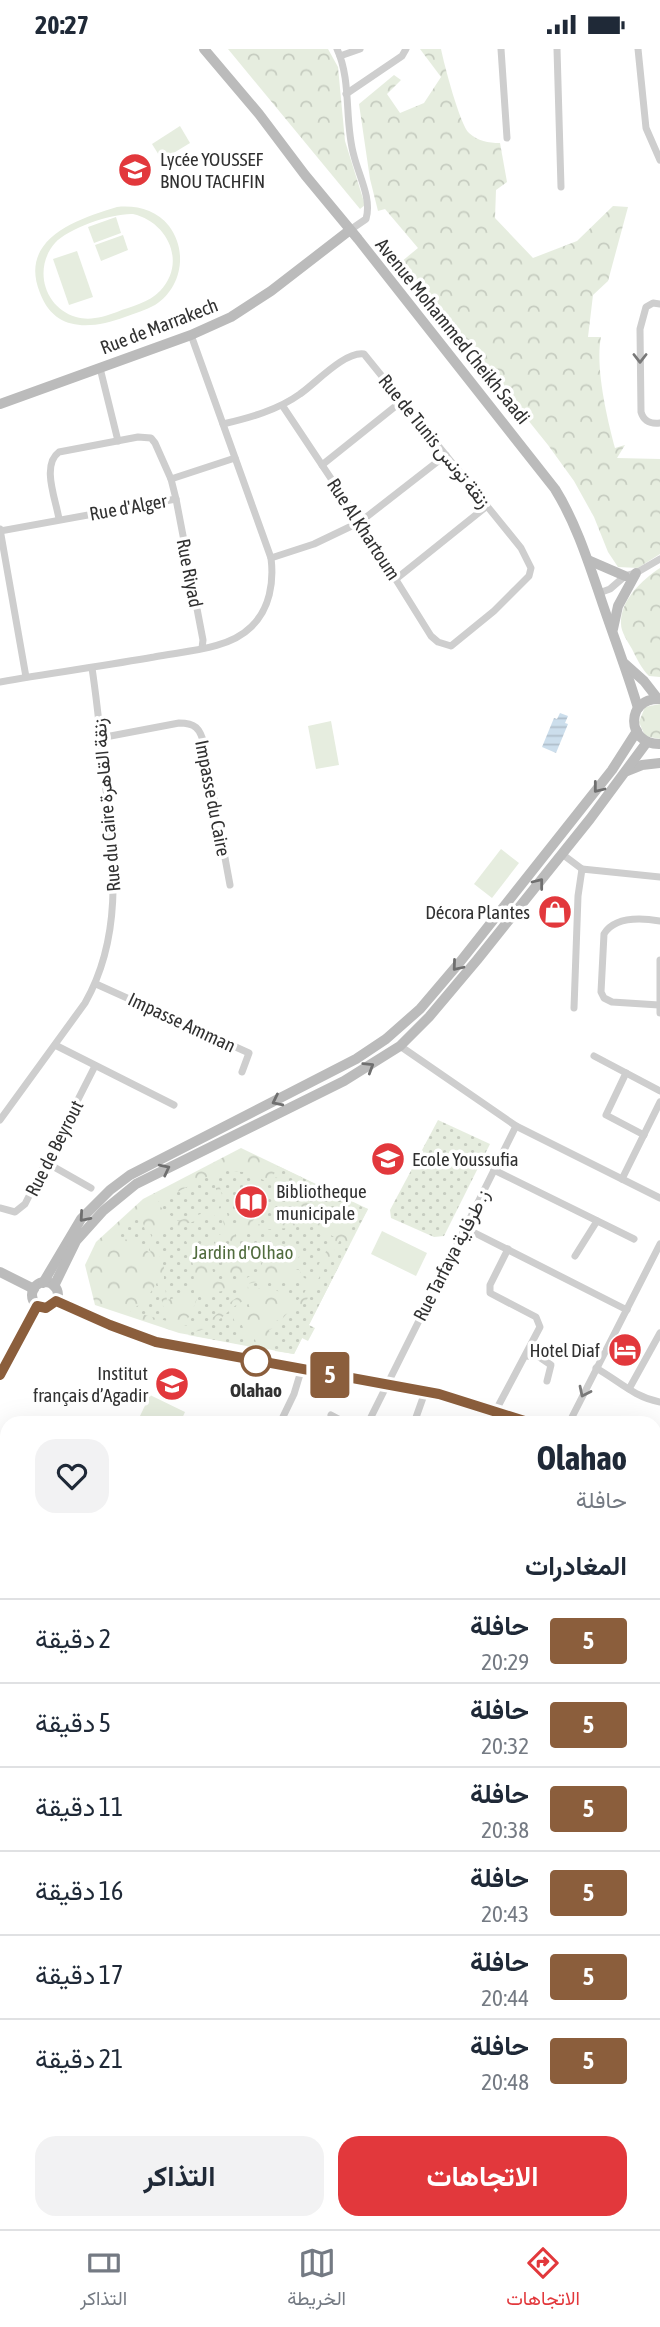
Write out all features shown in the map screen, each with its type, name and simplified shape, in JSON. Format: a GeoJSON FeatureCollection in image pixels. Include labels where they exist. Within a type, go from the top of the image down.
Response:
{"type":"FeatureCollection","features":[{"type":"Feature","properties":{"kind":"street","name":"Avenue Mohammed Cheikh Saadi"},"geometry":{"type":"LineString","coordinates":[[204,49],[555,489],[566,507],[588,560],[638,708]]}},
{"type":"Feature","properties":{"kind":"street"},"geometry":{"type":"LineString","coordinates":[[350,230],[366,219],[368,208],[351,146],[339,53],[360,49]]}},
{"type":"Feature","properties":{"kind":"street"},"geometry":{"type":"LineString","coordinates":[[346,94],[402,56],[406,49]]}},
{"type":"Feature","properties":{"kind":"street"},"geometry":{"type":"LineString","coordinates":[[501,49],[507,138]]}},
{"type":"Feature","properties":{"kind":"street"},"geometry":{"type":"LineString","coordinates":[[557,49],[561,187]]}},
{"type":"Feature","properties":{"kind":"street"},"geometry":{"type":"LineString","coordinates":[[638,49],[646,128],[660,160]]}},
{"type":"Feature","properties":{"kind":"street","name":"Rue de Marrakech"},"geometry":{"type":"LineString","coordinates":[[0,404],[191,335],[231,317],[350,230]]}},
{"type":"Feature","properties":{"kind":"street"},"geometry":{"type":"LineString","coordinates":[[660,304],[653,303],[646,307],[640,329],[641,412],[652,424],[660,423]]}},
{"type":"Feature","properties":{"kind":"street"},"geometry":{"type":"LineString","coordinates":[[0,682],[224,643],[251,628],[262,613],[273,576],[271,558],[191,335]]}},
{"type":"Feature","properties":{"kind":"street","name":"Rue de Tunis زنقة تونس"},"geometry":{"type":"LineString","coordinates":[[223,424],[282,405],[349,356],[359,353],[371,360],[521,548],[529,562],[530,572],[494,611],[451,646]]}},
{"type":"Feature","properties":{"kind":"street"},"geometry":{"type":"LineString","coordinates":[[100,368],[118,441]]}},
{"type":"Feature","properties":{"kind":"street"},"geometry":{"type":"LineString","coordinates":[[323,465],[402,401]]}},
{"type":"Feature","properties":{"kind":"street","name":"Rue Al Khartoum"},"geometry":{"type":"LineString","coordinates":[[282,405],[360,522],[431,636],[438,642],[451,646]]}},
{"type":"Feature","properties":{"kind":"street","name":"Rue d'Alger"},"geometry":{"type":"LineString","coordinates":[[0,530],[176,499],[171,479],[153,440],[138,437],[59,452],[54,456],[50,473],[59,519]]}},
{"type":"Feature","properties":{"kind":"street"},"geometry":{"type":"LineString","coordinates":[[271,558],[314,544],[360,522],[446,455]]}},
{"type":"Feature","properties":{"kind":"street","name":"Rue d'Alger"},"geometry":{"type":"LineString","coordinates":[[171,479],[235,458]]}},
{"type":"Feature","properties":{"kind":"street","name":"Rue Riyad"},"geometry":{"type":"LineString","coordinates":[[176,499],[203,640],[202,648]]}},
{"type":"Feature","properties":{"kind":"street"},"geometry":{"type":"LineString","coordinates":[[396,579],[487,506]]}},
{"type":"Feature","properties":{"kind":"street"},"geometry":{"type":"LineString","coordinates":[[0,530],[26,677]]}},
{"type":"Feature","properties":{"kind":"street"},"geometry":{"type":"LineString","coordinates":[[599,593],[660,559]]}},
{"type":"Feature","properties":{"kind":"street"},"geometry":{"type":"LineString","coordinates":[[588,560],[631,575]]}},
{"type":"Feature","properties":{"kind":"street"},"geometry":{"type":"LineString","coordinates":[[613,633],[618,606],[631,575]]}},
{"type":"Feature","properties":{"kind":"street","name":"Avenue Mohammed Cheikh Saadi"},"geometry":{"type":"LineString","coordinates":[[625,663],[659,699]]}},
{"type":"Feature","properties":{"kind":"street","name":"Rue du Caire زنقة القاهرة"},"geometry":{"type":"LineString","coordinates":[[0,1120],[96,984],[108,946],[115,889],[92,668]]}},
{"type":"Feature","properties":{"kind":"street"},"geometry":{"type":"LineString","coordinates":[[644,681],[660,683]]}},
{"type":"Feature","properties":{"kind":"street"},"geometry":{"type":"LineString","coordinates":[[659,699],[646,701],[638,708],[634,719],[636,731],[647,742],[660,744]]}},
{"type":"Feature","properties":{"kind":"street","name":"Impasse du Caire"},"geometry":{"type":"LineString","coordinates":[[100,738],[179,723],[197,726],[204,744],[230,885]]}},
{"type":"Feature","properties":{"kind":"street"},"geometry":{"type":"LineString","coordinates":[[37,1306],[32,1295],[81,1219],[130,1175],[356,1059],[386,1039],[420,1009],[612,770],[636,731]]}},
{"type":"Feature","properties":{"kind":"street"},"geometry":{"type":"LineString","coordinates":[[37,1306],[46,1308],[56,1301],[58,1296],[54,1286],[76,1241],[103,1211],[136,1184],[334,1087],[400,1046],[461,979],[562,854],[647,742]]}},
{"type":"Feature","properties":{"kind":"street"},"geometry":{"type":"LineString","coordinates":[[627,771],[642,765],[660,763]]}},
{"type":"Feature","properties":{"kind":"street"},"geometry":{"type":"LineString","coordinates":[[562,854],[582,870],[660,877]]}},
{"type":"Feature","properties":{"kind":"street"},"geometry":{"type":"LineString","coordinates":[[574,1008],[578,896],[582,870]]}},
{"type":"Feature","properties":{"kind":"street"},"geometry":{"type":"LineString","coordinates":[[660,921],[616,921],[608,928],[604,934],[601,992],[604,998],[612,1002],[659,1009],[660,960]]}},
{"type":"Feature","properties":{"kind":"street","name":"Impasse Amman"},"geometry":{"type":"LineString","coordinates":[[96,984],[249,1053],[242,1072]]}},
{"type":"Feature","properties":{"kind":"street"},"geometry":{"type":"LineString","coordinates":[[55,1045],[174,1105]]}},
{"type":"Feature","properties":{"kind":"street"},"geometry":{"type":"LineString","coordinates":[[400,1046],[516,1126],[660,1198]]}},
{"type":"Feature","properties":{"kind":"street"},"geometry":{"type":"LineString","coordinates":[[594,1056],[660,1091]]}},
{"type":"Feature","properties":{"kind":"street","name":"Rue de Beyrout"},"geometry":{"type":"LineString","coordinates":[[0,1208],[9,1212],[21,1209],[95,1066]]}},
{"type":"Feature","properties":{"kind":"street"},"geometry":{"type":"LineString","coordinates":[[626,1073],[606,1115],[644,1135]]}},
{"type":"Feature","properties":{"kind":"street"},"geometry":{"type":"LineString","coordinates":[[622,1179],[660,1103]]}},
{"type":"Feature","properties":{"kind":"street","name":"Rue Tarfaya ز. طرفاية"},"geometry":{"type":"LineString","coordinates":[[371,1416],[516,1126]]}},
{"type":"Feature","properties":{"kind":"street"},"geometry":{"type":"LineString","coordinates":[[47,1163],[91,1188]]}},
{"type":"Feature","properties":{"kind":"street"},"geometry":{"type":"LineString","coordinates":[[494,1170],[634,1239]]}},
{"type":"Feature","properties":{"kind":"street"},"geometry":{"type":"LineString","coordinates":[[575,1256],[597,1221]]}},
{"type":"Feature","properties":{"kind":"street"},"geometry":{"type":"LineString","coordinates":[[465,1228],[627,1310]]}},
{"type":"Feature","properties":{"kind":"street"},"geometry":{"type":"LineString","coordinates":[[572,1416],[660,1244]]}},
{"type":"Feature","properties":{"kind":"street"},"geometry":{"type":"LineString","coordinates":[[497,1413],[540,1327],[537,1317],[494,1297],[489,1290],[508,1249]]}},
{"type":"Feature","properties":{"kind":"street"},"geometry":{"type":"LineString","coordinates":[[0,1272],[38,1286],[54,1286]]}},
{"type":"Feature","properties":{"kind":"street"},"geometry":{"type":"LineString","coordinates":[[56,1301],[156,1342],[425,1392],[507,1416]]}},
{"type":"Feature","properties":{"kind":"street"},"geometry":{"type":"LineString","coordinates":[[0,1375],[37,1306]]}},
{"type":"Feature","properties":{"kind":"street"},"geometry":{"type":"LineString","coordinates":[[629,1389],[660,1333]]}},
{"type":"Feature","properties":{"kind":"street"},"geometry":{"type":"LineString","coordinates":[[497,1413],[532,1352],[551,1365],[547,1381]]}},
{"type":"Feature","properties":{"kind":"street"},"geometry":{"type":"LineString","coordinates":[[596,1368],[643,1399],[660,1402]]}},
{"type":"Feature","properties":{"kind":"street"},"geometry":{"type":"LineString","coordinates":[[284,1416],[295,1394],[301,1371]]}},
{"type":"Feature","properties":{"kind":"street"},"geometry":{"type":"LineString","coordinates":[[416,1416],[425,1392]]}},
{"type":"Feature","properties":{"kind":"green space"},"geometry":{"type":"Polygon","coordinates":[[[228,49],[328,49],[338,67],[345,141],[365,205],[360,209],[228,49]]]}},
{"type":"Feature","properties":{"kind":"green space"},"geometry":{"type":"Polygon","coordinates":[[[420,49],[441,49],[457,107],[469,133],[483,141],[500,143],[507,182],[496,190],[495,218],[533,258],[577,241],[613,206],[628,207],[608,281],[593,295],[588,337],[601,337],[601,377],[609,422],[615,448],[625,445],[617,458],[660,459],[660,554],[638,568],[618,567],[574,481],[401,262],[418,248],[385,209],[378,211],[370,179],[359,104],[394,75],[401,80],[387,94],[400,113],[424,103],[441,77],[420,49]]]}},
{"type":"Feature","properties":{"kind":"green space"},"geometry":{"type":"Polygon","coordinates":[[[180,126],[190,143],[162,160],[152,144],[180,126]]]}},
{"type":"Feature","properties":{"kind":"green space"},"geometry":{"type":"Polygon","coordinates":[[[117,207],[146,210],[169,226],[179,246],[176,279],[164,298],[144,310],[100,324],[76,325],[65,321],[55,315],[40,293],[35,274],[37,258],[44,245],[69,225],[117,207]],[[124,214],[80,227],[61,237],[48,253],[44,264],[45,286],[56,305],[76,317],[96,318],[140,304],[160,291],[168,280],[173,256],[164,234],[145,218],[124,214]]]}},
{"type":"Feature","properties":{"kind":"green space"},"geometry":{"type":"Polygon","coordinates":[[[116,217],[121,233],[94,243],[88,227],[116,217]]]}},
{"type":"Feature","properties":{"kind":"green space"},"geometry":{"type":"Polygon","coordinates":[[[123,235],[128,250],[101,261],[95,245],[123,235]]]}},
{"type":"Feature","properties":{"kind":"green space"},"geometry":{"type":"Polygon","coordinates":[[[77,251],[93,297],[69,305],[53,259],[77,251]]]}},
{"type":"Feature","properties":{"kind":"green space"},"geometry":{"type":"Polygon","coordinates":[[[660,568],[660,677],[649,676],[644,670],[625,637],[621,624],[628,599],[646,578],[660,568]]]}},
{"type":"Feature","properties":{"kind":"green space"},"geometry":{"type":"Polygon","coordinates":[[[660,704],[660,739],[645,736],[639,722],[645,707],[660,704]]]}},
{"type":"Feature","properties":{"kind":"green space"},"geometry":{"type":"Polygon","coordinates":[[[331,721],[339,765],[316,769],[308,726],[331,721]]]}},
{"type":"Feature","properties":{"kind":"green space"},"geometry":{"type":"Polygon","coordinates":[[[501,849],[519,863],[492,898],[474,884],[501,849]]]}},
{"type":"Feature","properties":{"kind":"green space"},"geometry":{"type":"Polygon","coordinates":[[[438,1120],[490,1144],[444,1236],[434,1237],[391,1218],[390,1210],[438,1120]]]}},
{"type":"Feature","properties":{"kind":"green space","name":"Jardin d'Olhao"},"geometry":{"type":"Polygon","coordinates":[[[241,1148],[368,1209],[294,1354],[179,1333],[95,1305],[85,1265],[96,1242],[143,1199],[241,1148]]]}},
{"type":"Feature","properties":{"kind":"green space"},"geometry":{"type":"Polygon","coordinates":[[[278,1166],[350,1201],[344,1215],[353,1220],[360,1206],[368,1209],[355,1233],[311,1212],[308,1197],[304,1192],[273,1176],[278,1166]]]}},
{"type":"Feature","properties":{"kind":"green space"},"geometry":{"type":"Polygon","coordinates":[[[243,1172],[297,1193],[299,1204],[291,1215],[296,1222],[251,1225],[256,1215],[260,1216],[263,1207],[253,1199],[246,1202],[246,1226],[231,1228],[216,1173],[243,1172]]]}},
{"type":"Feature","properties":{"kind":"green space"},"geometry":{"type":"Polygon","coordinates":[[[212,1174],[221,1208],[177,1221],[156,1203],[212,1174]]]}},
{"type":"Feature","properties":{"kind":"green space"},"geometry":{"type":"Polygon","coordinates":[[[140,1211],[151,1254],[136,1242],[116,1237],[140,1211]]]}},
{"type":"Feature","properties":{"kind":"green space"},"geometry":{"type":"Polygon","coordinates":[[[221,1214],[226,1231],[207,1242],[196,1258],[191,1240],[181,1225],[221,1214]]]}},
{"type":"Feature","properties":{"kind":"green space"},"geometry":{"type":"Polygon","coordinates":[[[308,1222],[334,1237],[310,1280],[294,1269],[302,1249],[266,1242],[259,1258],[263,1261],[260,1270],[245,1279],[243,1273],[254,1267],[256,1262],[238,1260],[238,1243],[234,1232],[289,1228],[308,1222]]]}},
{"type":"Feature","properties":{"kind":"green space"},"geometry":{"type":"Polygon","coordinates":[[[175,1226],[189,1249],[194,1293],[167,1300],[164,1267],[150,1233],[175,1226]]]}},
{"type":"Feature","properties":{"kind":"green space"},"geometry":{"type":"Polygon","coordinates":[[[382,1231],[427,1253],[416,1276],[371,1254],[382,1231]]]}},
{"type":"Feature","properties":{"kind":"green space"},"geometry":{"type":"Polygon","coordinates":[[[229,1234],[234,1261],[223,1266],[220,1273],[237,1274],[239,1280],[219,1282],[215,1279],[212,1268],[217,1254],[214,1242],[229,1234]]]}},
{"type":"Feature","properties":{"kind":"green space"},"geometry":{"type":"Polygon","coordinates":[[[340,1240],[350,1244],[309,1325],[315,1328],[308,1341],[302,1338],[294,1354],[275,1351],[269,1330],[274,1328],[273,1322],[282,1319],[292,1308],[305,1303],[340,1240]]]}},
{"type":"Feature","properties":{"kind":"green space"},"geometry":{"type":"Polygon","coordinates":[[[266,1280],[309,1285],[301,1298],[294,1302],[270,1288],[249,1290],[247,1284],[266,1280]]]}},
{"type":"Feature","properties":{"kind":"green space"},"geometry":{"type":"Polygon","coordinates":[[[157,1282],[167,1321],[130,1311],[146,1300],[157,1282]]]}},
{"type":"Feature","properties":{"kind":"green space"},"geometry":{"type":"Polygon","coordinates":[[[242,1287],[243,1294],[208,1321],[200,1325],[183,1325],[198,1296],[242,1287]]]}},
{"type":"Feature","properties":{"kind":"green space"},"geometry":{"type":"Polygon","coordinates":[[[247,1299],[250,1309],[238,1311],[239,1314],[233,1317],[235,1323],[241,1322],[246,1337],[254,1335],[257,1348],[188,1335],[215,1323],[247,1299]]]}},
{"type":"Feature","properties":{"kind":"green space"},"geometry":{"type":"Polygon","coordinates":[[[150,1395],[185,1412],[183,1416],[140,1416],[150,1395]]]}},
{"type":"Feature","properties":{"kind":"water"},"geometry":{"type":"Polygon","coordinates":[[[560,713],[568,716],[565,723],[568,724],[556,753],[542,747],[554,718],[557,719],[560,713]]]}},
{"type":"Feature","properties":{"kind":"bus line","name":"5"},"geometry":{"type":"LineString","coordinates":[[0,1375],[37,1306],[46,1308],[56,1301],[128,1332],[179,1348],[439,1394],[509,1416]]}},
{"type":"Feature","properties":{"kind":"place","name":"Lycée YOUSSEF BNOU TACHFIN"},"geometry":{"type":"Point","coordinates":[135,170]}},
{"type":"Feature","properties":{"kind":"place","name":"Décora Plantes"},"geometry":{"type":"Point","coordinates":[555,912]}},
{"type":"Feature","properties":{"kind":"place","name":"Ecole Youssufia"},"geometry":{"type":"Point","coordinates":[388,1159]}},
{"type":"Feature","properties":{"kind":"place","name":"Bibliotheque municipale"},"geometry":{"type":"Point","coordinates":[251,1202]}},
{"type":"Feature","properties":{"kind":"place","name":"Hotel Diaf"},"geometry":{"type":"Point","coordinates":[625,1350]}},
{"type":"Feature","properties":{"kind":"place","name":"Olahao"},"geometry":{"type":"Point","coordinates":[256,1361]}},
{"type":"Feature","properties":{"kind":"place","name":"Institut français d’Agadir"},"geometry":{"type":"Point","coordinates":[172,1384]}}]}
